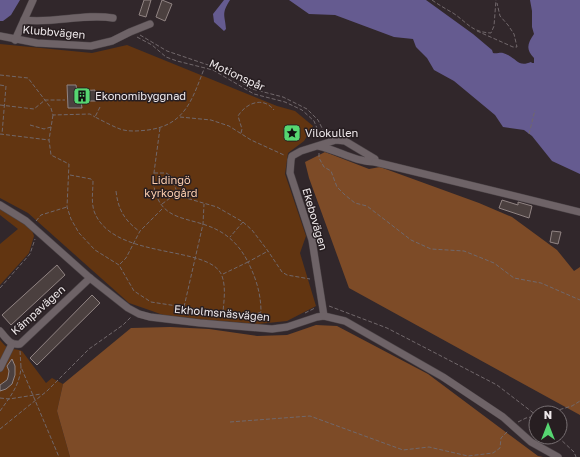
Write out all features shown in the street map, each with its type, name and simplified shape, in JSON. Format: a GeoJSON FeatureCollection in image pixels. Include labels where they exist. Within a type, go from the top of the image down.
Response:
{"type":"FeatureCollection","features":[{"type":"Feature","properties":{"kind":"street"},"geometry":{"type":"LineString","coordinates":[[16,40],[33,0]]}},
{"type":"Feature","properties":{"kind":"street"},"geometry":{"type":"LineString","coordinates":[[24,20],[37,21],[113,18]]}},
{"type":"Feature","properties":{"kind":"street","name":"Klubbvägen"},"geometry":{"type":"LineString","coordinates":[[0,36],[37,43],[91,46],[112,41],[131,31],[150,24]]}},
{"type":"Feature","properties":{"kind":"street"},"geometry":{"type":"LineString","coordinates":[[292,156],[301,151],[336,140],[345,141],[375,159],[375,162]]}},
{"type":"Feature","properties":{"kind":"street"},"geometry":{"type":"LineString","coordinates":[[320,145],[366,162],[375,162],[580,212]]}},
{"type":"Feature","properties":{"kind":"street","name":"Ekebovägen"},"geometry":{"type":"LineString","coordinates":[[292,156],[290,172],[312,240],[319,305],[324,316]]}},
{"type":"Feature","properties":{"kind":"street","name":"Ekholmsnäsvägen"},"geometry":{"type":"LineString","coordinates":[[0,204],[31,225],[90,278],[128,308],[139,314],[150,317],[200,323],[272,329],[287,327],[310,318],[324,316],[345,321],[436,374],[503,417],[531,442],[558,457]]}},
{"type":"Feature","properties":{"kind":"street","name":"Kämpavägen"},"geometry":{"type":"LineString","coordinates":[[0,331],[9,342],[16,344],[90,278]]}},
{"type":"Feature","properties":{"kind":"street"},"geometry":{"type":"LineString","coordinates":[[0,368],[16,344]]}},
{"type":"Feature","properties":{"kind":"path"},"geometry":{"type":"LineString","coordinates":[[432,0],[455,14],[468,26],[475,30],[513,47],[517,47],[514,34],[500,16],[496,0]]}},
{"type":"Feature","properties":{"kind":"path"},"geometry":{"type":"LineString","coordinates":[[475,30],[488,33],[493,31],[496,0]]}},
{"type":"Feature","properties":{"kind":"path"},"geometry":{"type":"LineString","coordinates":[[131,31],[167,51],[217,68],[252,89],[283,97],[307,109],[318,120],[323,130],[324,139],[320,145],[319,158],[324,167],[331,171],[337,187],[355,203],[367,206],[412,240],[431,249],[464,251],[494,263],[514,278],[541,283],[580,300]]}},
{"type":"Feature","properties":{"kind":"path","name":"Motionspår"},"geometry":{"type":"LineString","coordinates":[[131,31],[152,45],[166,57],[222,74],[254,94],[285,102],[302,110],[314,121],[319,133],[320,145]]}},
{"type":"Feature","properties":{"kind":"path"},"geometry":{"type":"LineString","coordinates":[[53,115],[90,114],[121,130],[141,131],[160,128],[180,117],[196,90],[205,68]]}},
{"type":"Feature","properties":{"kind":"path"},"geometry":{"type":"LineString","coordinates":[[0,75],[28,78],[51,108],[53,115],[49,140],[51,155],[69,164],[70,175],[67,207],[71,219],[79,234],[95,250],[120,265],[130,286],[151,302],[223,313],[256,314],[260,312],[258,288],[248,262],[243,253],[230,237],[202,224],[182,218],[163,208],[154,187],[154,172],[160,128]]}},
{"type":"Feature","properties":{"kind":"path"},"geometry":{"type":"LineString","coordinates":[[0,85],[6,86],[1,134],[49,140]]}},
{"type":"Feature","properties":{"kind":"path"},"geometry":{"type":"LineString","coordinates":[[0,105],[34,109],[45,100],[65,100]]}},
{"type":"Feature","properties":{"kind":"path"},"geometry":{"type":"LineString","coordinates":[[240,133],[242,129],[238,116],[242,108],[257,102],[271,106],[274,110]]}},
{"type":"Feature","properties":{"kind":"path"},"geometry":{"type":"LineString","coordinates":[[95,117],[100,107]]}},
{"type":"Feature","properties":{"kind":"path"},"geometry":{"type":"LineString","coordinates":[[529,134],[534,110]]}},
{"type":"Feature","properties":{"kind":"path"},"geometry":{"type":"LineString","coordinates":[[180,117],[211,120],[229,126],[251,140],[285,156],[292,156]]}},
{"type":"Feature","properties":{"kind":"path"},"geometry":{"type":"LineString","coordinates":[[30,125],[44,129],[52,126]]}},
{"type":"Feature","properties":{"kind":"path"},"geometry":{"type":"LineString","coordinates":[[154,172],[166,173],[172,176],[178,192],[186,198],[218,207],[243,222],[252,230],[282,272],[287,275],[310,279]]}},
{"type":"Feature","properties":{"kind":"path"},"geometry":{"type":"LineString","coordinates":[[70,175],[91,179],[93,181],[92,201],[95,212],[101,223],[109,231],[143,247],[196,257],[207,261],[216,267],[222,275],[225,294],[223,313]]}},
{"type":"Feature","properties":{"kind":"path"},"geometry":{"type":"LineString","coordinates":[[116,191],[118,206],[123,216],[130,224],[140,231]]}},
{"type":"Feature","properties":{"kind":"path"},"geometry":{"type":"LineString","coordinates":[[161,204],[178,192]]}},
{"type":"Feature","properties":{"kind":"path"},"geometry":{"type":"LineString","coordinates":[[184,308],[196,257],[204,203]]}},
{"type":"Feature","properties":{"kind":"path"},"geometry":{"type":"LineString","coordinates":[[31,225],[41,215],[67,207]]}},
{"type":"Feature","properties":{"kind":"path"},"geometry":{"type":"LineString","coordinates":[[120,265],[126,258],[140,231],[163,208]]}},
{"type":"Feature","properties":{"kind":"path"},"geometry":{"type":"LineString","coordinates":[[230,237],[243,222]]}},
{"type":"Feature","properties":{"kind":"path"},"geometry":{"type":"LineString","coordinates":[[0,288],[30,254],[37,230]]}},
{"type":"Feature","properties":{"kind":"path"},"geometry":{"type":"LineString","coordinates":[[222,275],[268,251]]}},
{"type":"Feature","properties":{"kind":"path"},"geometry":{"type":"LineString","coordinates":[[304,314],[319,305],[387,328],[497,385],[528,410]]}},
{"type":"Feature","properties":{"kind":"path"},"geometry":{"type":"LineString","coordinates":[[0,429],[43,394],[89,349],[124,326],[134,314]]}},
{"type":"Feature","properties":{"kind":"path"},"geometry":{"type":"LineString","coordinates":[[16,344],[21,367],[59,457]]}},
{"type":"Feature","properties":{"kind":"path"},"geometry":{"type":"LineString","coordinates":[[0,411],[16,387],[21,374],[21,367]]}},
{"type":"Feature","properties":{"kind":"path"},"geometry":{"type":"LineString","coordinates":[[0,398],[9,399],[43,394]]}},
{"type":"Feature","properties":{"kind":"path"},"geometry":{"type":"LineString","coordinates":[[568,407],[580,401]]}},
{"type":"Feature","properties":{"kind":"path"},"geometry":{"type":"LineString","coordinates":[[230,422],[310,416],[403,450],[429,448],[468,456],[493,453],[500,448],[502,438],[520,420],[528,418]]}},
{"type":"Feature","properties":{"kind":"path"},"geometry":{"type":"LineString","coordinates":[[567,445],[574,452],[576,457]]}},
{"type":"Feature","properties":{"kind":"green space","name":"Lidingö kyrkogård"},"geometry":{"type":"Polygon","coordinates":[[[0,44],[92,53],[127,45],[277,106],[295,111],[313,126],[304,141],[288,153],[285,174],[306,236],[300,253],[316,306],[287,321],[258,324],[163,315],[129,303],[28,213],[0,198],[0,44]]]}},
{"type":"Feature","properties":{"kind":"green space"},"geometry":{"type":"Polygon","coordinates":[[[0,209],[31,228],[34,236],[29,253],[0,285],[0,244],[18,229],[0,215],[0,209]]]}},
{"type":"Feature","properties":{"kind":"green space"},"geometry":{"type":"Polygon","coordinates":[[[0,340],[8,348],[22,351],[46,383],[52,378],[63,384],[57,411],[70,457],[0,457],[0,340]]]}},
{"type":"Feature","properties":{"kind":"shaded area"},"geometry":{"type":"Polygon","coordinates":[[[0,0],[20,0],[11,15],[3,21],[0,21],[0,0]]]}},
{"type":"Feature","properties":{"kind":"shaded area"},"geometry":{"type":"Polygon","coordinates":[[[224,0],[230,0],[224,17],[226,29],[224,31],[214,22],[213,14],[224,0]]]}},
{"type":"Feature","properties":{"kind":"shaded area"},"geometry":{"type":"Polygon","coordinates":[[[289,0],[426,0],[473,34],[492,50],[493,53],[503,53],[520,63],[526,64],[531,62],[534,63],[534,58],[528,49],[530,40],[534,34],[530,0],[580,0],[580,174],[552,161],[532,136],[524,130],[503,127],[495,115],[454,81],[434,70],[427,58],[416,47],[413,39],[394,37],[335,15],[309,14],[289,0]]]}},
{"type":"Feature","properties":{"kind":"shaded area"},"geometry":{"type":"Polygon","coordinates":[[[325,152],[369,169],[380,167],[479,203],[512,217],[557,250],[574,271],[580,267],[580,415],[568,408],[568,405],[562,405],[349,288],[309,178],[305,162],[325,152]]]}},
{"type":"Feature","properties":{"kind":"shaded area"},"geometry":{"type":"Polygon","coordinates":[[[316,325],[337,326],[428,374],[538,456],[543,457],[70,457],[57,411],[63,384],[131,328],[170,327],[209,329],[257,336],[287,335],[316,325]]]}},
{"type":"Feature","properties":{"kind":"building"},"geometry":{"type":"Polygon","coordinates":[[[144,0],[151,0],[146,17],[139,15],[144,0]]]}},
{"type":"Feature","properties":{"kind":"building"},"geometry":{"type":"Polygon","coordinates":[[[162,0],[172,4],[165,21],[156,17],[162,0]]]}},
{"type":"Feature","properties":{"kind":"building","name":"Ekonomibyggnad"},"geometry":{"type":"Polygon","coordinates":[[[67,85],[76,85],[77,91],[95,90],[96,101],[81,101],[82,108],[68,108],[67,85]]]}},
{"type":"Feature","properties":{"kind":"building"},"geometry":{"type":"Polygon","coordinates":[[[502,200],[518,205],[518,202],[532,206],[529,218],[499,208],[502,200]]]}},
{"type":"Feature","properties":{"kind":"building"},"geometry":{"type":"Polygon","coordinates":[[[552,231],[561,232],[558,244],[550,242],[552,231]]]}},
{"type":"Feature","properties":{"kind":"building"},"geometry":{"type":"Polygon","coordinates":[[[57,265],[65,275],[11,325],[2,315],[57,265]]]}},
{"type":"Feature","properties":{"kind":"building"},"geometry":{"type":"Polygon","coordinates":[[[92,295],[100,303],[37,365],[30,358],[92,295]]]}},
{"type":"Feature","properties":{"kind":"building"},"geometry":{"type":"Polygon","coordinates":[[[12,359],[15,366],[15,375],[12,384],[6,389],[0,391],[0,385],[7,380],[9,371],[7,366],[12,359]]]}},
{"type":"Feature","properties":{"kind":"place","name":"Ekonomibyggnad"},"geometry":{"type":"Point","coordinates":[82,96]}},
{"type":"Feature","properties":{"kind":"place","name":"Vilokullen"},"geometry":{"type":"Point","coordinates":[292,133]}}]}
